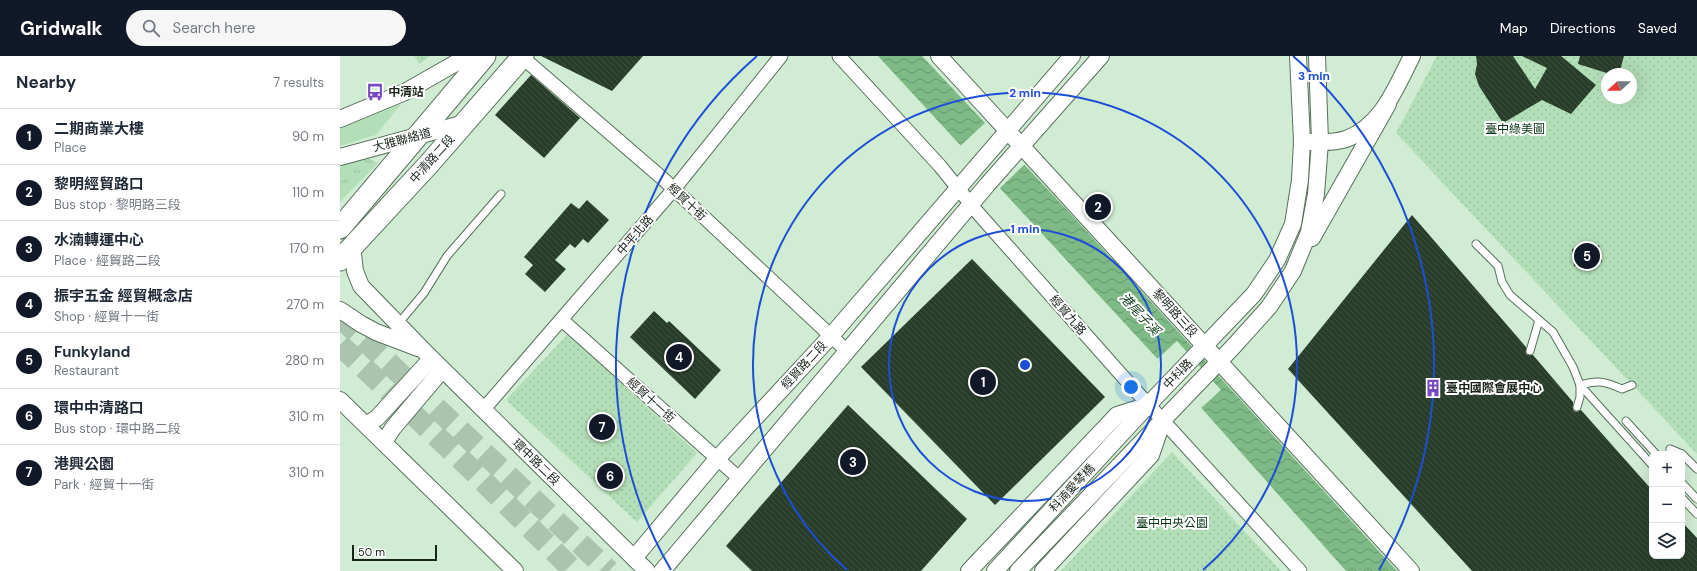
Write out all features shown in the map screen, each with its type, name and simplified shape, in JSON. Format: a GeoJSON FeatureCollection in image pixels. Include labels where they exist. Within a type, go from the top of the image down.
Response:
{"type":"FeatureCollection","features":[{"type":"Feature","properties":{"kind":"main road","name":"中清路二段"},"geometry":{"type":"LineString","coordinates":[[340,228],[485,56]]}},
{"type":"Feature","properties":{"kind":"main road","name":"中清路二段"},"geometry":{"type":"LineString","coordinates":[[346,253],[523,56]]}},
{"type":"Feature","properties":{"kind":"street"},"geometry":{"type":"LineString","coordinates":[[340,119],[405,92],[468,56]]}},
{"type":"Feature","properties":{"kind":"street","name":"經貿十街"},"geometry":{"type":"LineString","coordinates":[[523,56],[674,189],[830,337],[847,351]]}},
{"type":"Feature","properties":{"kind":"street","name":"中平北路"},"geometry":{"type":"LineString","coordinates":[[483,410],[674,189],[781,56]]}},
{"type":"Feature","properties":{"kind":"street","name":"經貿九路"},"geometry":{"type":"LineString","coordinates":[[839,56],[940,166],[971,204],[1153,400],[1300,571]]}},
{"type":"Feature","properties":{"kind":"street","name":"黎明路三段"},"geometry":{"type":"LineString","coordinates":[[939,56],[1003,134],[1086,214],[1219,362],[1411,571]]}},
{"type":"Feature","properties":{"kind":"street"},"geometry":{"type":"LineString","coordinates":[[1003,134],[1072,56]]}},
{"type":"Feature","properties":{"kind":"street"},"geometry":{"type":"LineString","coordinates":[[1019,149],[1101,56]]}},
{"type":"Feature","properties":{"kind":"street"},"geometry":{"type":"LineString","coordinates":[[1298,56],[1302,141]]}},
{"type":"Feature","properties":{"kind":"street"},"geometry":{"type":"LineString","coordinates":[[1317,56],[1320,142]]}},
{"type":"Feature","properties":{"kind":"street","name":"中科路"},"geometry":{"type":"LineString","coordinates":[[1043,571],[1152,455],[1167,417],[1270,307],[1293,271],[1388,104],[1412,56]]}},
{"type":"Feature","properties":{"kind":"street","name":"中科路"},"geometry":{"type":"LineString","coordinates":[[969,571],[1117,415],[1153,400],[1254,294],[1278,260],[1293,224],[1300,180],[1302,141],[1337,141],[1355,135],[1367,126],[1388,104]]}},
{"type":"Feature","properties":{"kind":"street","name":"大雅聯絡道"},"geometry":{"type":"LineString","coordinates":[[340,158],[464,123]]}},
{"type":"Feature","properties":{"kind":"street","name":"經貿路二段"},"geometry":{"type":"LineString","coordinates":[[634,558],[717,459],[830,337],[1003,134]]}},
{"type":"Feature","properties":{"kind":"street","name":"中科路"},"geometry":{"type":"LineString","coordinates":[[1293,271],[1309,232],[1316,194],[1320,142]]}},
{"type":"Feature","properties":{"kind":"street","name":"經貿路二段"},"geometry":{"type":"LineString","coordinates":[[662,571],[1019,149]]}},
{"type":"Feature","properties":{"kind":"street","name":"環中路二段"},"geometry":{"type":"LineString","coordinates":[[346,253],[361,286],[433,361],[647,571]]}},
{"type":"Feature","properties":{"kind":"street","name":"環中路二段"},"geometry":{"type":"LineString","coordinates":[[340,310],[361,324],[388,337],[412,344],[433,361]]}},
{"type":"Feature","properties":{"kind":"street","name":"經貿十一街"},"geometry":{"type":"LineString","coordinates":[[562,320],[740,479]]}},
{"type":"Feature","properties":{"kind":"street"},"geometry":{"type":"LineString","coordinates":[[366,425],[377,418],[433,361]]}},
{"type":"Feature","properties":{"kind":"street"},"geometry":{"type":"LineString","coordinates":[[384,442],[433,361]]}},
{"type":"Feature","properties":{"kind":"street"},"geometry":{"type":"LineString","coordinates":[[340,400],[515,571]]}},
{"type":"Feature","properties":{"kind":"street","name":"科湳愛琴橋"},"geometry":{"type":"LineString","coordinates":[[995,571],[1153,400]]}},
{"type":"Feature","properties":{"kind":"street","name":"科湳愛琴橋"},"geometry":{"type":"LineString","coordinates":[[1018,571],[1139,443],[1167,417]]}},
{"type":"Feature","properties":{"kind":"lane"},"geometry":{"type":"LineString","coordinates":[[398,325],[424,293],[447,256],[501,194]]}},
{"type":"Feature","properties":{"kind":"lane"},"geometry":{"type":"LineString","coordinates":[[1476,244],[1498,266],[1502,282],[1510,295],[1553,332],[1570,362],[1580,385],[1649,462]]}},
{"type":"Feature","properties":{"kind":"lane"},"geometry":{"type":"LineString","coordinates":[[1530,351],[1539,320]]}},
{"type":"Feature","properties":{"kind":"lane"},"geometry":{"type":"LineString","coordinates":[[1580,385],[1596,381],[1606,382],[1622,389],[1632,385]]}},
{"type":"Feature","properties":{"kind":"lane"},"geometry":{"type":"LineString","coordinates":[[1578,407],[1580,385]]}},
{"type":"Feature","properties":{"kind":"lane"},"geometry":{"type":"LineString","coordinates":[[1626,421],[1653,451]]}},
{"type":"Feature","properties":{"kind":"lane"},"geometry":{"type":"LineString","coordinates":[[1670,449],[1675,451]]}},
{"type":"Feature","properties":{"kind":"lane"},"geometry":{"type":"LineString","coordinates":[[1685,457],[1697,470]]}},
{"type":"Feature","properties":{"kind":"lane"},"geometry":{"type":"LineString","coordinates":[[1685,486],[1697,499]]}},
{"type":"Feature","properties":{"kind":"lane"},"geometry":{"type":"LineString","coordinates":[[1685,501],[1697,514]]}},
{"type":"Feature","properties":{"kind":"green space"},"geometry":{"type":"Polygon","coordinates":[[[414,56],[430,56],[420,64],[414,56]]]}},
{"type":"Feature","properties":{"kind":"green space","name":"臺中綠美圖"},"geometry":{"type":"Polygon","coordinates":[[[1437,56],[1697,56],[1697,454],[1396,133],[1437,56]]]}},
{"type":"Feature","properties":{"kind":"green space"},"geometry":{"type":"Polygon","coordinates":[[[401,104],[376,135],[340,146],[340,128],[401,104]]]}},
{"type":"Feature","properties":{"kind":"green space"},"geometry":{"type":"Polygon","coordinates":[[[365,157],[378,163],[340,202],[340,164],[365,157]]]}},
{"type":"Feature","properties":{"kind":"green space"},"geometry":{"type":"Polygon","coordinates":[[[568,334],[697,453],[637,522],[506,400],[568,334]]]}},
{"type":"Feature","properties":{"kind":"green space","name":"臺中中央公園"},"geometry":{"type":"Polygon","coordinates":[[[1172,452],[1281,571],[1061,571],[1172,452]]]}},
{"type":"Feature","properties":{"kind":"water","name":"港尾子溪"},"geometry":{"type":"Polygon","coordinates":[[[878,56],[922,56],[1068,211],[1397,571],[1346,571],[1165,367],[878,56]]]}},
{"type":"Feature","properties":{"kind":"pier"},"geometry":{"type":"Polygon","coordinates":[[[986,122],[1025,164],[998,190],[958,148],[986,122]]]}},
{"type":"Feature","properties":{"kind":"pier"},"geometry":{"type":"Polygon","coordinates":[[[1177,341],[1221,390],[1200,409],[1156,360],[1177,341]]]}},
{"type":"Feature","properties":{"kind":"building"},"geometry":{"type":"Polygon","coordinates":[[[541,56],[643,56],[612,91],[541,56]]]}},
{"type":"Feature","properties":{"kind":"building"},"geometry":{"type":"Polygon","coordinates":[[[1476,56],[1513,56],[1535,89],[1547,68],[1522,56],[1561,56],[1596,85],[1571,114],[1542,100],[1503,123],[1479,86],[1475,74],[1477,64],[1476,56]]]}},
{"type":"Feature","properties":{"kind":"building"},"geometry":{"type":"Polygon","coordinates":[[[1580,56],[1624,56],[1621,68],[1601,68],[1601,71],[1578,64],[1580,56]]]}},
{"type":"Feature","properties":{"kind":"building"},"geometry":{"type":"Polygon","coordinates":[[[531,75],[580,118],[544,158],[495,115],[531,75]]]}},
{"type":"Feature","properties":{"kind":"building"},"geometry":{"type":"Polygon","coordinates":[[[587,200],[609,220],[588,243],[583,239],[575,248],[570,244],[555,260],[566,269],[545,292],[525,274],[533,265],[524,257],[571,203],[579,209],[587,200]]]}},
{"type":"Feature","properties":{"kind":"building","name":"臺中國際會展中心"},"geometry":{"type":"Polygon","coordinates":[[[1412,215],[1526,347],[1526,354],[1533,355],[1573,402],[1573,410],[1576,412],[1581,410],[1649,487],[1649,559],[1685,559],[1685,525],[1697,538],[1697,571],[1472,571],[1288,369],[1412,215]]]}},
{"type":"Feature","properties":{"kind":"building"},"geometry":{"type":"Polygon","coordinates":[[[1599,245],[1602,262],[1574,266],[1572,249],[1599,245]]]}},
{"type":"Feature","properties":{"kind":"building"},"geometry":{"type":"Polygon","coordinates":[[[972,259],[1105,397],[995,505],[861,367],[972,259]]]}},
{"type":"Feature","properties":{"kind":"building"},"geometry":{"type":"Polygon","coordinates":[[[654,311],[667,323],[669,321],[721,370],[695,399],[630,337],[654,311]]]}},
{"type":"Feature","properties":{"kind":"building"},"geometry":{"type":"Polygon","coordinates":[[[848,405],[967,519],[921,571],[752,571],[726,546],[848,405]]]}},
{"type":"Feature","properties":{"kind":"tunnel"},"geometry":{"type":"LineString","coordinates":[[340,317],[609,571]]}},
{"type":"Feature","properties":{"kind":"tunnel"},"geometry":{"type":"LineString","coordinates":[[340,345],[469,467],[574,571]]}},
{"type":"Feature","properties":{"kind":"place","name":"中清站"},"geometry":{"type":"Point","coordinates":[375,92]}},
{"type":"Feature","properties":{"kind":"place","name":"黎明經貿路口"},"geometry":{"type":"Point","coordinates":[1098,207]}},
{"type":"Feature","properties":{"kind":"place","name":"Funkyland"},"geometry":{"type":"Point","coordinates":[1587,256]}},
{"type":"Feature","properties":{"kind":"place","name":"振宇五金 經貿概念店"},"geometry":{"type":"Point","coordinates":[679,357]}},
{"type":"Feature","properties":{"kind":"place","name":"二期商業大樓"},"geometry":{"type":"Point","coordinates":[983,382]}},
{"type":"Feature","properties":{"kind":"place","name":"臺中國際會展中心"},"geometry":{"type":"Point","coordinates":[1433,388]}},
{"type":"Feature","properties":{"kind":"place","name":"港興公園"},"geometry":{"type":"Point","coordinates":[602,427]}},
{"type":"Feature","properties":{"kind":"place","name":"水湳轉運中心"},"geometry":{"type":"Point","coordinates":[853,462]}},
{"type":"Feature","properties":{"kind":"place","name":"環中中清路口"},"geometry":{"type":"Point","coordinates":[610,476]}}]}
